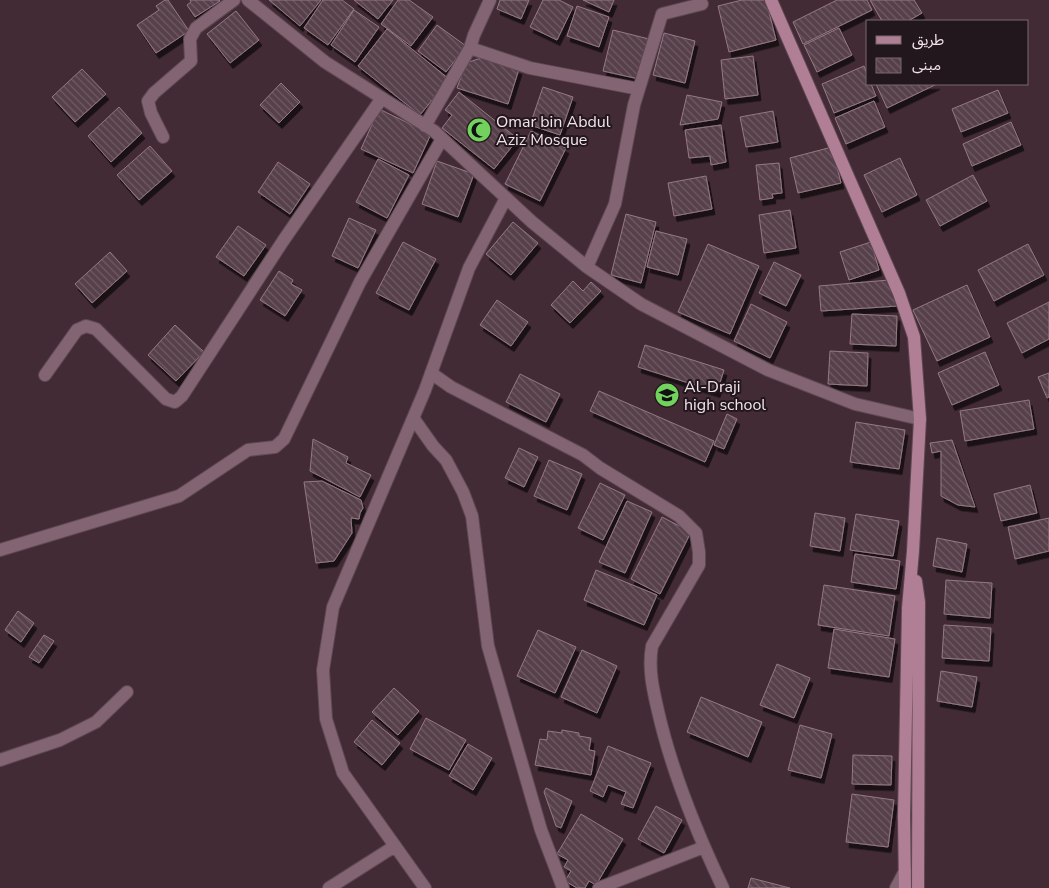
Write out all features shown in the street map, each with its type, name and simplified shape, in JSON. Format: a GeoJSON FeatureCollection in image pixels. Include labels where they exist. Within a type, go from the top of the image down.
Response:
{"type":"FeatureCollection","features":[{"type":"Feature","properties":{"kind":"main road"},"geometry":{"type":"LineString","coordinates":[[771,0],[908,317],[914,337],[920,418],[908,608],[905,888]]}},
{"type":"Feature","properties":{"kind":"main road"},"geometry":{"type":"LineString","coordinates":[[913,552],[919,602],[918,888]]}},
{"type":"Feature","properties":{"kind":"street"},"geometry":{"type":"LineString","coordinates":[[164,137],[151,113],[148,101],[191,61],[190,39],[196,28],[234,0]]}},
{"type":"Feature","properties":{"kind":"street"},"geometry":{"type":"LineString","coordinates":[[248,0],[325,62],[426,126],[587,267],[641,304],[768,370],[855,404],[920,418]]}},
{"type":"Feature","properties":{"kind":"street"},"geometry":{"type":"LineString","coordinates":[[426,126],[470,48],[490,0]]}},
{"type":"Feature","properties":{"kind":"street"},"geometry":{"type":"LineString","coordinates":[[587,267],[615,204],[634,104],[662,14],[702,4]]}},
{"type":"Feature","properties":{"kind":"street"},"geometry":{"type":"LineString","coordinates":[[470,48],[530,68],[639,89]]}},
{"type":"Feature","properties":{"kind":"street"},"geometry":{"type":"LineString","coordinates":[[45,374],[77,330],[86,326],[96,329],[166,399],[175,402],[182,396],[282,241],[382,98]]}},
{"type":"Feature","properties":{"kind":"street"},"geometry":{"type":"LineString","coordinates":[[0,550],[179,496],[248,450],[275,447],[284,439],[360,282],[442,139]]}},
{"type":"Feature","properties":{"kind":"street"},"geometry":{"type":"LineString","coordinates":[[425,888],[343,773],[326,719],[323,670],[333,607],[414,419],[469,268],[506,198]]}},
{"type":"Feature","properties":{"kind":"street"},"geometry":{"type":"LineString","coordinates":[[431,373],[451,387],[583,455],[600,468],[679,516],[696,533],[699,565],[652,646],[649,659],[654,694],[672,765],[694,827],[723,888]]}},
{"type":"Feature","properties":{"kind":"street"},"geometry":{"type":"LineString","coordinates":[[414,419],[433,446],[446,460],[463,492],[472,516],[488,646],[541,830],[563,888]]}},
{"type":"Feature","properties":{"kind":"street"},"geometry":{"type":"LineString","coordinates":[[0,760],[60,740],[96,722],[128,692]]}},
{"type":"Feature","properties":{"kind":"street"},"geometry":{"type":"LineString","coordinates":[[329,888],[395,846]]}},
{"type":"Feature","properties":{"kind":"street"},"geometry":{"type":"LineString","coordinates":[[599,888],[704,848]]}},
{"type":"Feature","properties":{"kind":"street"},"geometry":{"type":"LineString","coordinates":[[896,888],[905,871]]}},
{"type":"Feature","properties":{"kind":"building"},"geometry":{"type":"Polygon","coordinates":[[[168,0],[189,31],[156,53],[137,25],[159,10],[156,6],[168,0]]]}},
{"type":"Feature","properties":{"kind":"building"},"geometry":{"type":"Polygon","coordinates":[[[190,0],[220,1],[195,17],[187,5],[191,2],[190,0]]]}},
{"type":"Feature","properties":{"kind":"building"},"geometry":{"type":"Polygon","coordinates":[[[269,0],[321,0],[300,26],[269,0]]]}},
{"type":"Feature","properties":{"kind":"building"},"geometry":{"type":"Polygon","coordinates":[[[323,0],[342,0],[354,9],[328,45],[304,28],[323,0]]]}},
{"type":"Feature","properties":{"kind":"building"},"geometry":{"type":"Polygon","coordinates":[[[354,0],[393,0],[378,19],[354,0]]]}},
{"type":"Feature","properties":{"kind":"building"},"geometry":{"type":"Polygon","coordinates":[[[398,0],[409,0],[433,17],[411,46],[381,24],[398,0]]]}},
{"type":"Feature","properties":{"kind":"building"},"geometry":{"type":"Polygon","coordinates":[[[500,0],[529,0],[521,19],[497,9],[500,0]]]}},
{"type":"Feature","properties":{"kind":"building"},"geometry":{"type":"Polygon","coordinates":[[[543,0],[559,0],[573,7],[557,40],[530,27],[543,0]]]}},
{"type":"Feature","properties":{"kind":"building"},"geometry":{"type":"Polygon","coordinates":[[[583,0],[614,0],[609,12],[583,0]]]}},
{"type":"Feature","properties":{"kind":"building"},"geometry":{"type":"Polygon","coordinates":[[[742,0],[766,0],[776,40],[729,52],[718,6],[742,0]]]}},
{"type":"Feature","properties":{"kind":"building"},"geometry":{"type":"Polygon","coordinates":[[[837,0],[867,0],[872,10],[803,44],[793,22],[837,0]]]}},
{"type":"Feature","properties":{"kind":"building"},"geometry":{"type":"Polygon","coordinates":[[[870,0],[914,0],[922,13],[910,20],[881,20],[870,0]]]}},
{"type":"Feature","properties":{"kind":"building"},"geometry":{"type":"Polygon","coordinates":[[[577,6],[609,17],[599,47],[567,36],[577,6]]]}},
{"type":"Feature","properties":{"kind":"building"},"geometry":{"type":"Polygon","coordinates":[[[354,10],[379,27],[355,62],[331,45],[354,10]]]}},
{"type":"Feature","properties":{"kind":"building"},"geometry":{"type":"Polygon","coordinates":[[[236,11],[259,40],[230,63],[207,34],[236,11]]]}},
{"type":"Feature","properties":{"kind":"building"},"geometry":{"type":"Polygon","coordinates":[[[437,25],[466,46],[446,72],[418,51],[437,25]]]}},
{"type":"Feature","properties":{"kind":"building"},"geometry":{"type":"Polygon","coordinates":[[[839,28],[852,55],[817,72],[804,45],[839,28]]]}},
{"type":"Feature","properties":{"kind":"building"},"geometry":{"type":"Polygon","coordinates":[[[387,29],[449,79],[420,115],[358,66],[387,29]]]}},
{"type":"Feature","properties":{"kind":"building"},"geometry":{"type":"Polygon","coordinates":[[[613,30],[649,39],[639,79],[603,71],[613,30]]]}},
{"type":"Feature","properties":{"kind":"building"},"geometry":{"type":"Polygon","coordinates":[[[664,33],[695,41],[685,83],[653,75],[664,33]]]}},
{"type":"Feature","properties":{"kind":"building"},"geometry":{"type":"Polygon","coordinates":[[[753,56],[758,95],[725,99],[721,60],[753,56]]]}},
{"type":"Feature","properties":{"kind":"building"},"geometry":{"type":"Polygon","coordinates":[[[481,58],[519,69],[508,104],[457,88],[466,63],[481,58]]]}},
{"type":"Feature","properties":{"kind":"building"},"geometry":{"type":"Polygon","coordinates":[[[864,66],[866,85],[871,85],[876,96],[834,113],[822,84],[864,66]]]}},
{"type":"Feature","properties":{"kind":"building"},"geometry":{"type":"Polygon","coordinates":[[[82,69],[106,94],[75,122],[52,97],[82,69]]]}},
{"type":"Feature","properties":{"kind":"building"},"geometry":{"type":"Polygon","coordinates":[[[281,83],[300,102],[279,123],[260,105],[281,83]]]}},
{"type":"Feature","properties":{"kind":"building"},"geometry":{"type":"Polygon","coordinates":[[[876,85],[935,85],[887,108],[876,85]]]}},
{"type":"Feature","properties":{"kind":"building"},"geometry":{"type":"Polygon","coordinates":[[[543,87],[573,97],[560,135],[530,125],[543,87]]]}},
{"type":"Feature","properties":{"kind":"building"},"geometry":{"type":"Polygon","coordinates":[[[998,90],[1008,113],[961,132],[952,109],[998,90]]]}},
{"type":"Feature","properties":{"kind":"building","name":"Omar bin Abdul Aziz Mosque"},"geometry":{"type":"Polygon","coordinates":[[[459,92],[518,139],[494,169],[442,128],[452,115],[445,110],[459,92]]]}},
{"type":"Feature","properties":{"kind":"building"},"geometry":{"type":"Polygon","coordinates":[[[687,95],[722,102],[718,119],[680,125],[687,95]]]}},
{"type":"Feature","properties":{"kind":"building"},"geometry":{"type":"Polygon","coordinates":[[[874,101],[885,127],[846,144],[835,118],[874,101]]]}},
{"type":"Feature","properties":{"kind":"building"},"geometry":{"type":"Polygon","coordinates":[[[119,107],[142,133],[111,162],[88,136],[119,107]]]}},
{"type":"Feature","properties":{"kind":"building"},"geometry":{"type":"Polygon","coordinates":[[[379,109],[431,134],[413,173],[361,149],[379,109]]]}},
{"type":"Feature","properties":{"kind":"building"},"geometry":{"type":"Polygon","coordinates":[[[773,111],[778,142],[746,147],[740,117],[773,111]]]}},
{"type":"Feature","properties":{"kind":"building"},"geometry":{"type":"Polygon","coordinates":[[[1011,122],[1021,145],[972,166],[963,144],[1011,122]]]}},
{"type":"Feature","properties":{"kind":"building"},"geometry":{"type":"Polygon","coordinates":[[[721,125],[726,162],[711,165],[710,156],[689,158],[685,130],[721,125]]]}},
{"type":"Feature","properties":{"kind":"building"},"geometry":{"type":"Polygon","coordinates":[[[531,131],[566,148],[540,201],[505,184],[531,131]]]}},
{"type":"Feature","properties":{"kind":"building"},"geometry":{"type":"Polygon","coordinates":[[[150,146],[172,171],[139,200],[117,175],[150,146]]]}},
{"type":"Feature","properties":{"kind":"building"},"geometry":{"type":"Polygon","coordinates":[[[832,147],[841,183],[798,193],[790,158],[832,147]]]}},
{"type":"Feature","properties":{"kind":"building"},"geometry":{"type":"Polygon","coordinates":[[[900,158],[917,195],[882,212],[864,175],[900,158]]]}},
{"type":"Feature","properties":{"kind":"building"},"geometry":{"type":"Polygon","coordinates":[[[378,159],[409,175],[387,218],[356,202],[378,159]]]}},
{"type":"Feature","properties":{"kind":"building"},"geometry":{"type":"Polygon","coordinates":[[[437,161],[474,174],[458,217],[422,204],[437,161]]]}},
{"type":"Feature","properties":{"kind":"building"},"geometry":{"type":"Polygon","coordinates":[[[278,162],[310,184],[290,214],[258,192],[278,162]]]}},
{"type":"Feature","properties":{"kind":"building"},"geometry":{"type":"Polygon","coordinates":[[[779,163],[782,193],[772,194],[773,198],[760,200],[756,165],[779,163]]]}},
{"type":"Feature","properties":{"kind":"building"},"geometry":{"type":"Polygon","coordinates":[[[973,175],[987,201],[940,226],[926,200],[973,175]]]}},
{"type":"Feature","properties":{"kind":"building"},"geometry":{"type":"Polygon","coordinates":[[[706,176],[712,209],[674,216],[668,183],[706,176]]]}},
{"type":"Feature","properties":{"kind":"building"},"geometry":{"type":"Polygon","coordinates":[[[790,210],[796,248],[764,253],[759,215],[790,210]]]}},
{"type":"Feature","properties":{"kind":"building"},"geometry":{"type":"Polygon","coordinates":[[[626,214],[656,222],[641,283],[611,275],[626,214]]]}},
{"type":"Feature","properties":{"kind":"building"},"geometry":{"type":"Polygon","coordinates":[[[349,218],[376,230],[358,268],[332,256],[349,218]]]}},
{"type":"Feature","properties":{"kind":"building"},"geometry":{"type":"Polygon","coordinates":[[[513,222],[538,243],[511,275],[486,254],[513,222]]]}},
{"type":"Feature","properties":{"kind":"building"},"geometry":{"type":"Polygon","coordinates":[[[238,226],[266,245],[244,276],[216,257],[238,226]]]}},
{"type":"Feature","properties":{"kind":"building"},"geometry":{"type":"Polygon","coordinates":[[[656,231],[687,239],[678,275],[647,267],[656,231]]]}},
{"type":"Feature","properties":{"kind":"building"},"geometry":{"type":"Polygon","coordinates":[[[403,242],[436,259],[409,310],[376,293],[403,242]]]}},
{"type":"Feature","properties":{"kind":"building"},"geometry":{"type":"Polygon","coordinates":[[[871,242],[879,270],[849,280],[840,252],[871,242]]]}},
{"type":"Feature","properties":{"kind":"building"},"geometry":{"type":"Polygon","coordinates":[[[708,244],[759,266],[730,334],[678,312],[708,244]]]}},
{"type":"Feature","properties":{"kind":"building"},"geometry":{"type":"Polygon","coordinates":[[[1028,244],[1044,275],[994,301],[978,270],[1028,244]]]}},
{"type":"Feature","properties":{"kind":"building"},"geometry":{"type":"Polygon","coordinates":[[[110,252],[127,271],[92,303],[75,284],[110,252]]]}},
{"type":"Feature","properties":{"kind":"building"},"geometry":{"type":"Polygon","coordinates":[[[774,262],[801,275],[786,306],[759,293],[774,262]]]}},
{"type":"Feature","properties":{"kind":"building"},"geometry":{"type":"Polygon","coordinates":[[[279,271],[293,280],[291,284],[302,290],[285,316],[260,300],[279,271]]]}},
{"type":"Feature","properties":{"kind":"building"},"geometry":{"type":"Polygon","coordinates":[[[889,280],[898,306],[821,311],[819,286],[889,280]]]}},
{"type":"Feature","properties":{"kind":"building"},"geometry":{"type":"Polygon","coordinates":[[[573,281],[583,291],[591,282],[601,291],[570,323],[551,305],[573,281]]]}},
{"type":"Feature","properties":{"kind":"building"},"geometry":{"type":"Polygon","coordinates":[[[967,285],[990,337],[937,361],[913,310],[967,285]]]}},
{"type":"Feature","properties":{"kind":"building"},"geometry":{"type":"Polygon","coordinates":[[[497,300],[528,322],[511,346],[480,325],[497,300]]]}},
{"type":"Feature","properties":{"kind":"building"},"geometry":{"type":"Polygon","coordinates":[[[1049,302],[1049,339],[1022,353],[1007,323],[1049,302]]]}},
{"type":"Feature","properties":{"kind":"building"},"geometry":{"type":"Polygon","coordinates":[[[751,304],[787,322],[770,358],[734,341],[751,304]]]}},
{"type":"Feature","properties":{"kind":"building"},"geometry":{"type":"Polygon","coordinates":[[[852,314],[897,316],[896,346],[850,344],[852,314]]]}},
{"type":"Feature","properties":{"kind":"building"},"geometry":{"type":"Polygon","coordinates":[[[175,325],[204,352],[176,381],[148,355],[175,325]]]}},
{"type":"Feature","properties":{"kind":"building"},"geometry":{"type":"Polygon","coordinates":[[[645,345],[724,370],[717,392],[638,367],[645,345]]]}},
{"type":"Feature","properties":{"kind":"building"},"geometry":{"type":"Polygon","coordinates":[[[830,351],[868,353],[867,386],[828,384],[830,351]]]}},
{"type":"Feature","properties":{"kind":"building"},"geometry":{"type":"Polygon","coordinates":[[[985,352],[999,385],[952,405],[938,373],[985,352]]]}},
{"type":"Feature","properties":{"kind":"building"},"geometry":{"type":"Polygon","coordinates":[[[1049,373],[1049,397],[1047,398],[1038,377],[1049,373]]]}},
{"type":"Feature","properties":{"kind":"building"},"geometry":{"type":"Polygon","coordinates":[[[520,374],[560,394],[546,422],[506,402],[520,374]]]}},
{"type":"Feature","properties":{"kind":"building"},"geometry":{"type":"Polygon","coordinates":[[[599,391],[714,441],[705,462],[590,411],[599,391]]]}},
{"type":"Feature","properties":{"kind":"building"},"geometry":{"type":"Polygon","coordinates":[[[1029,400],[1034,429],[965,441],[960,411],[1029,400]]]}},
{"type":"Feature","properties":{"kind":"building"},"geometry":{"type":"Polygon","coordinates":[[[727,414],[737,419],[724,449],[714,445],[727,414]]]}},
{"type":"Feature","properties":{"kind":"building"},"geometry":{"type":"Polygon","coordinates":[[[856,422],[905,430],[899,469],[850,462],[856,422]]]}},
{"type":"Feature","properties":{"kind":"building"},"geometry":{"type":"Polygon","coordinates":[[[313,439],[348,457],[346,463],[371,475],[360,497],[310,471],[313,439]]]}},
{"type":"Feature","properties":{"kind":"building"},"geometry":{"type":"Polygon","coordinates":[[[952,440],[975,507],[958,505],[941,496],[941,451],[932,453],[930,443],[952,440]]]}},
{"type":"Feature","properties":{"kind":"building"},"geometry":{"type":"Polygon","coordinates":[[[519,448],[538,457],[524,487],[505,478],[519,448]]]}},
{"type":"Feature","properties":{"kind":"building"},"geometry":{"type":"Polygon","coordinates":[[[549,460],[582,474],[567,510],[534,496],[549,460]]]}},
{"type":"Feature","properties":{"kind":"building"},"geometry":{"type":"Polygon","coordinates":[[[322,481],[361,500],[363,508],[359,519],[351,518],[352,533],[334,561],[316,563],[304,482],[322,481]]]}},
{"type":"Feature","properties":{"kind":"building"},"geometry":{"type":"Polygon","coordinates":[[[600,483],[625,495],[603,540],[578,528],[600,483]]]}},
{"type":"Feature","properties":{"kind":"building"},"geometry":{"type":"Polygon","coordinates":[[[1030,485],[1037,513],[1001,521],[994,494],[1030,485]]]}},
{"type":"Feature","properties":{"kind":"building"},"geometry":{"type":"Polygon","coordinates":[[[627,501],[652,512],[625,573],[599,562],[627,501]]]}},
{"type":"Feature","properties":{"kind":"building"},"geometry":{"type":"Polygon","coordinates":[[[815,513],[845,518],[840,551],[810,546],[815,513]]]}},
{"type":"Feature","properties":{"kind":"building"},"geometry":{"type":"Polygon","coordinates":[[[856,514],[899,521],[893,556],[850,550],[856,514]]]}},
{"type":"Feature","properties":{"kind":"building"},"geometry":{"type":"Polygon","coordinates":[[[662,517],[691,532],[660,594],[631,579],[662,517]]]}},
{"type":"Feature","properties":{"kind":"building"},"geometry":{"type":"Polygon","coordinates":[[[1049,518],[1049,551],[1015,559],[1008,527],[1049,518]]]}},
{"type":"Feature","properties":{"kind":"building"},"geometry":{"type":"Polygon","coordinates":[[[937,538],[967,544],[962,572],[933,566],[937,538]]]}},
{"type":"Feature","properties":{"kind":"building"},"geometry":{"type":"Polygon","coordinates":[[[855,554],[900,561],[896,589],[851,582],[855,554]]]}},
{"type":"Feature","properties":{"kind":"building"},"geometry":{"type":"Polygon","coordinates":[[[596,570],[657,595],[644,625],[584,600],[596,570]]]}},
{"type":"Feature","properties":{"kind":"building"},"geometry":{"type":"Polygon","coordinates":[[[946,580],[992,583],[990,618],[944,614],[946,580]]]}},
{"type":"Feature","properties":{"kind":"building"},"geometry":{"type":"Polygon","coordinates":[[[824,585],[895,596],[889,636],[818,625],[824,585]]]}},
{"type":"Feature","properties":{"kind":"building"},"geometry":{"type":"Polygon","coordinates":[[[18,611],[34,623],[21,642],[5,630],[18,611]]]}},
{"type":"Feature","properties":{"kind":"building"},"geometry":{"type":"Polygon","coordinates":[[[944,625],[991,628],[989,661],[942,658],[944,625]]]}},
{"type":"Feature","properties":{"kind":"building"},"geometry":{"type":"Polygon","coordinates":[[[834,629],[895,639],[889,677],[828,668],[834,629]]]}},
{"type":"Feature","properties":{"kind":"building"},"geometry":{"type":"Polygon","coordinates":[[[538,630],[576,647],[555,693],[517,676],[538,630]]]}},
{"type":"Feature","properties":{"kind":"building"},"geometry":{"type":"Polygon","coordinates":[[[44,635],[54,641],[39,663],[29,657],[44,635]]]}},
{"type":"Feature","properties":{"kind":"building"},"geometry":{"type":"Polygon","coordinates":[[[582,650],[617,666],[597,713],[561,697],[582,650]]]}},
{"type":"Feature","properties":{"kind":"building"},"geometry":{"type":"Polygon","coordinates":[[[777,664],[810,678],[794,718],[760,705],[777,664]]]}},
{"type":"Feature","properties":{"kind":"building"},"geometry":{"type":"Polygon","coordinates":[[[941,671],[977,677],[972,707],[937,701],[941,671]]]}},
{"type":"Feature","properties":{"kind":"building"},"geometry":{"type":"Polygon","coordinates":[[[394,688],[419,711],[398,735],[372,712],[394,688]]]}},
{"type":"Feature","properties":{"kind":"building"},"geometry":{"type":"Polygon","coordinates":[[[701,697],[762,722],[748,757],[687,732],[701,697]]]}},
{"type":"Feature","properties":{"kind":"building"},"geometry":{"type":"Polygon","coordinates":[[[426,718],[466,740],[449,770],[410,749],[426,718]]]}},
{"type":"Feature","properties":{"kind":"building"},"geometry":{"type":"Polygon","coordinates":[[[372,720],[400,743],[382,765],[354,742],[372,720]]]}},
{"type":"Feature","properties":{"kind":"building"},"geometry":{"type":"Polygon","coordinates":[[[800,725],[832,734],[821,778],[788,770],[800,725]]]}},
{"type":"Feature","properties":{"kind":"building"},"geometry":{"type":"Polygon","coordinates":[[[562,730],[579,733],[579,736],[591,738],[589,750],[595,751],[591,775],[535,765],[540,739],[547,740],[548,731],[562,733],[562,730]]]}},
{"type":"Feature","properties":{"kind":"building"},"geometry":{"type":"Polygon","coordinates":[[[468,744],[492,758],[473,790],[449,776],[468,744]]]}},
{"type":"Feature","properties":{"kind":"building"},"geometry":{"type":"Polygon","coordinates":[[[608,746],[651,763],[633,808],[621,804],[626,792],[608,785],[603,797],[590,791],[608,746]]]}},
{"type":"Feature","properties":{"kind":"building"},"geometry":{"type":"Polygon","coordinates":[[[853,755],[892,756],[891,785],[852,784],[853,755]]]}},
{"type":"Feature","properties":{"kind":"building"},"geometry":{"type":"Polygon","coordinates":[[[546,788],[572,801],[561,828],[556,826],[544,792],[546,788]]]}},
{"type":"Feature","properties":{"kind":"building"},"geometry":{"type":"Polygon","coordinates":[[[852,794],[894,800],[888,847],[846,842],[852,794]]]}},
{"type":"Feature","properties":{"kind":"building"},"geometry":{"type":"Polygon","coordinates":[[[656,806],[682,820],[664,853],[638,839],[656,806]]]}},
{"type":"Feature","properties":{"kind":"building"},"geometry":{"type":"Polygon","coordinates":[[[581,814],[623,839],[596,885],[589,881],[585,888],[577,888],[565,881],[571,871],[564,867],[568,860],[557,854],[581,814]]]}},
{"type":"Feature","properties":{"kind":"building"},"geometry":{"type":"Polygon","coordinates":[[[751,878],[790,888],[748,888],[751,878]]]}},
{"type":"Feature","properties":{"kind":"place","name":"Omar bin Abdul Aziz Mosque"},"geometry":{"type":"Point","coordinates":[479,130]}},
{"type":"Feature","properties":{"kind":"place","name":"Al-Draji high school"},"geometry":{"type":"Point","coordinates":[667,395]}}]}
